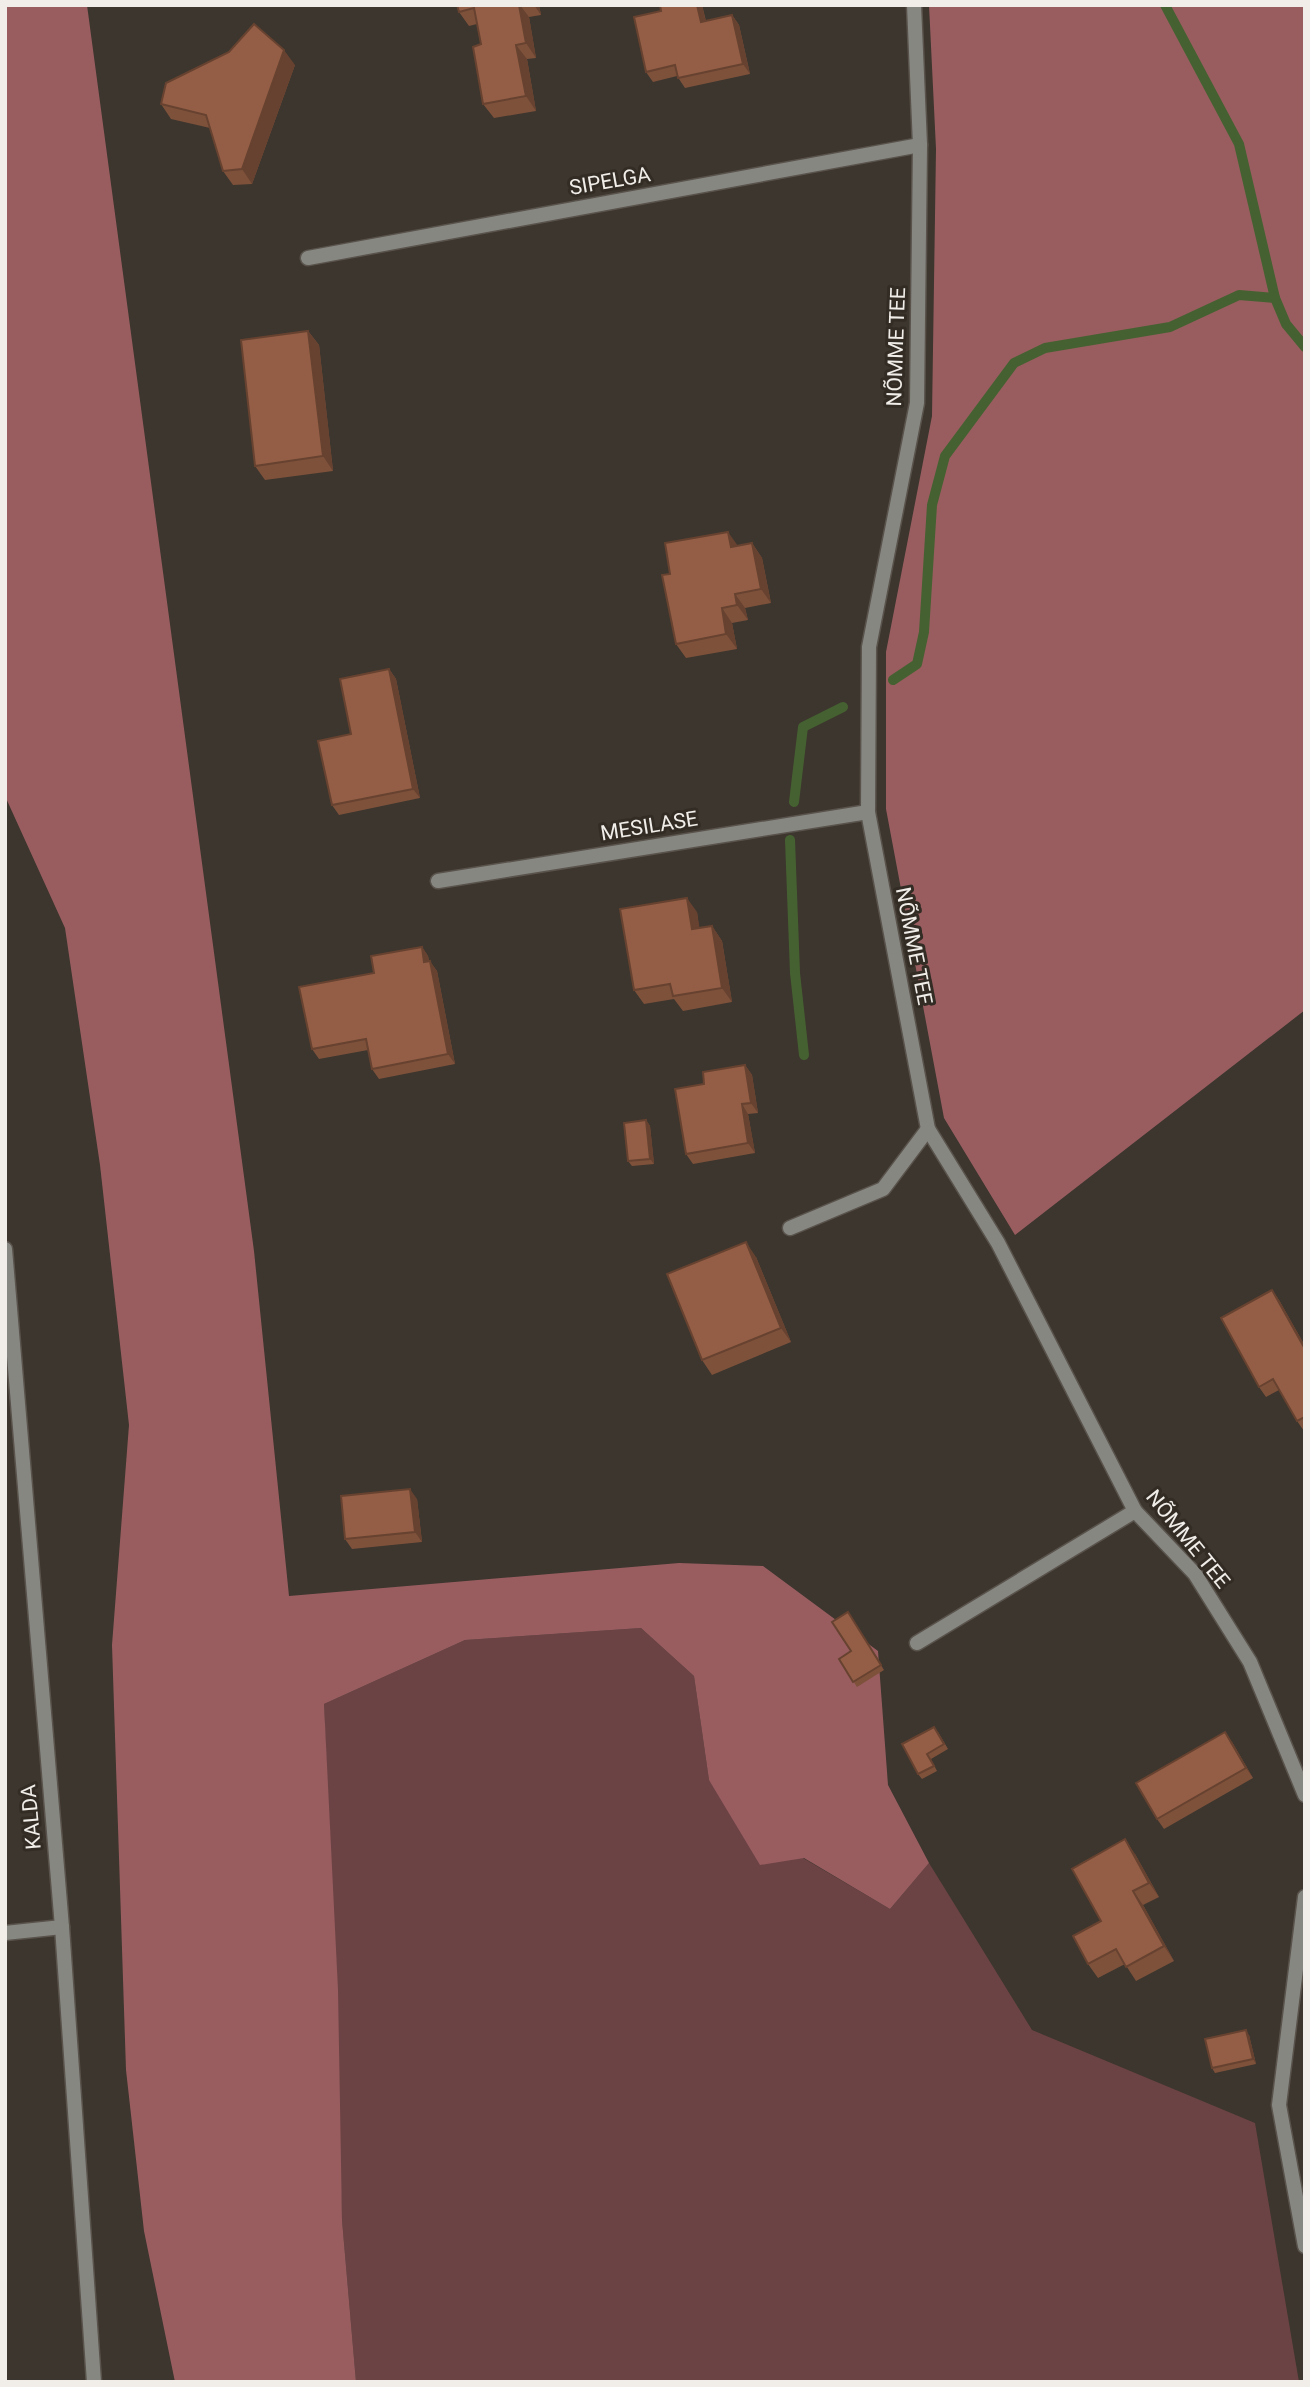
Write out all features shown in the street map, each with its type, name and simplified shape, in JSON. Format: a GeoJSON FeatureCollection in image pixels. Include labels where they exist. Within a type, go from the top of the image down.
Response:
{"type":"FeatureCollection","features":[{"type":"Feature","properties":{"kind":"street","name":"NÕMME TEE"},"geometry":{"type":"LineString","coordinates":[[914,5],[920,145],[917,403],[869,647],[867,812],[928,1129],[998,1243],[1135,1511],[1195,1574],[1250,1662],[1305,1795]]}},
{"type":"Feature","properties":{"kind":"street","name":"SIPELGA"},"geometry":{"type":"LineString","coordinates":[[308,258],[920,145]]}},
{"type":"Feature","properties":{"kind":"street","name":"MESILASE"},"geometry":{"type":"LineString","coordinates":[[438,881],[867,812]]}},
{"type":"Feature","properties":{"kind":"street"},"geometry":{"type":"LineString","coordinates":[[790,1228],[883,1189],[928,1129]]}},
{"type":"Feature","properties":{"kind":"street","name":"KALDA"},"geometry":{"type":"LineString","coordinates":[[5,1249],[62,1927],[94,2382]]}},
{"type":"Feature","properties":{"kind":"street"},"geometry":{"type":"LineString","coordinates":[[917,1643],[1135,1511]]}},
{"type":"Feature","properties":{"kind":"street"},"geometry":{"type":"LineString","coordinates":[[1305,1897],[1279,2105],[1305,2246]]}},
{"type":"Feature","properties":{"kind":"street"},"geometry":{"type":"LineString","coordinates":[[5,1933],[62,1927]]}},
{"type":"Feature","properties":{"kind":"shaded area"},"geometry":{"type":"Polygon","coordinates":[[[5,5],[87,5],[254,1251],[289,1596],[679,1563],[763,1566],[878,1651],[888,1785],[929,1863],[890,1909],[804,1858],[760,1865],[709,1780],[694,1676],[641,1628],[465,1640],[324,1704],[338,1990],[342,2220],[356,2382],[175,2382],[144,2231],[126,2070],[112,1645],[129,1425],[100,1165],[65,928],[5,796],[5,5]]]}},
{"type":"Feature","properties":{"kind":"shaded area"},"geometry":{"type":"Polygon","coordinates":[[[929,5],[1305,5],[1305,1010],[1015,1235],[944,1118],[886,809],[886,652],[932,416],[936,149],[929,5]]]}},
{"type":"Feature","properties":{"kind":"shaded area"},"geometry":{"type":"Polygon","coordinates":[[[641,1628],[694,1676],[709,1780],[803,1858],[890,1909],[929,1863],[1032,2030],[1255,2123],[1299,2382],[356,2382],[342,2220],[324,1704],[465,1640],[641,1628]]]}},
{"type":"Feature","properties":{"kind":"building"},"geometry":{"type":"Polygon","coordinates":[[[457,5],[519,5],[526,43],[516,45],[526,96],[483,104],[473,47],[481,44],[474,8],[459,12],[457,5]]]}},
{"type":"Feature","properties":{"kind":"building"},"geometry":{"type":"Polygon","coordinates":[[[660,5],[697,5],[701,22],[732,15],[743,64],[678,78],[675,65],[646,72],[634,17],[661,11],[660,5]]]}},
{"type":"Feature","properties":{"kind":"building"},"geometry":{"type":"Polygon","coordinates":[[[254,24],[284,50],[242,169],[223,171],[206,115],[161,104],[166,83],[229,52],[254,24]]]}},
{"type":"Feature","properties":{"kind":"building"},"geometry":{"type":"Polygon","coordinates":[[[308,331],[323,456],[255,466],[241,340],[308,331]]]}},
{"type":"Feature","properties":{"kind":"building"},"geometry":{"type":"Polygon","coordinates":[[[728,532],[731,547],[752,543],[761,589],[735,594],[737,605],[722,608],[726,634],[676,644],[662,575],[670,574],[665,543],[728,532]]]}},
{"type":"Feature","properties":{"kind":"building"},"geometry":{"type":"Polygon","coordinates":[[[389,669],[413,789],[332,805],[318,741],[351,734],[340,679],[389,669]]]}},
{"type":"Feature","properties":{"kind":"building"},"geometry":{"type":"Polygon","coordinates":[[[687,898],[692,929],[712,926],[722,988],[673,996],[670,984],[634,990],[620,909],[687,898]]]}},
{"type":"Feature","properties":{"kind":"building"},"geometry":{"type":"Polygon","coordinates":[[[422,947],[424,962],[430,961],[448,1054],[372,1069],[366,1039],[312,1049],[299,987],[374,973],[371,956],[422,947]]]}},
{"type":"Feature","properties":{"kind":"building"},"geometry":{"type":"Polygon","coordinates":[[[745,1065],[751,1103],[742,1104],[748,1143],[686,1154],[675,1089],[704,1084],[703,1072],[745,1065]]]}},
{"type":"Feature","properties":{"kind":"building"},"geometry":{"type":"Polygon","coordinates":[[[646,1120],[650,1159],[628,1161],[624,1123],[646,1120]]]}},
{"type":"Feature","properties":{"kind":"building"},"geometry":{"type":"Polygon","coordinates":[[[746,1242],[781,1328],[702,1360],[667,1274],[746,1242]]]}},
{"type":"Feature","properties":{"kind":"building"},"geometry":{"type":"Polygon","coordinates":[[[1272,1290],[1305,1349],[1305,1417],[1297,1421],[1273,1379],[1259,1387],[1221,1318],[1272,1290]]]}},
{"type":"Feature","properties":{"kind":"building"},"geometry":{"type":"Polygon","coordinates":[[[410,1489],[415,1532],[345,1539],[341,1496],[410,1489]]]}},
{"type":"Feature","properties":{"kind":"building"},"geometry":{"type":"Polygon","coordinates":[[[848,1612],[881,1665],[853,1682],[839,1659],[851,1651],[832,1622],[848,1612]]]}},
{"type":"Feature","properties":{"kind":"building"},"geometry":{"type":"Polygon","coordinates":[[[934,1727],[944,1744],[927,1754],[934,1766],[918,1774],[902,1744],[934,1727]]]}},
{"type":"Feature","properties":{"kind":"building"},"geometry":{"type":"Polygon","coordinates":[[[1225,1732],[1246,1768],[1157,1819],[1136,1783],[1225,1732]]]}},
{"type":"Feature","properties":{"kind":"building"},"geometry":{"type":"Polygon","coordinates":[[[1125,1839],[1149,1883],[1133,1891],[1164,1946],[1126,1967],[1116,1949],[1088,1964],[1073,1936],[1101,1921],[1072,1869],[1125,1839]]]}},
{"type":"Feature","properties":{"kind":"building"},"geometry":{"type":"Polygon","coordinates":[[[1246,2030],[1253,2059],[1212,2068],[1205,2039],[1246,2030]]]}},
{"type":"Feature","properties":{"kind":"waterway"},"geometry":{"type":"LineString","coordinates":[[1165,5],[1239,144],[1275,298],[1286,324],[1305,347]]}},
{"type":"Feature","properties":{"kind":"waterway"},"geometry":{"type":"LineString","coordinates":[[893,680],[917,664],[924,632],[932,505],[945,456],[1014,363],[1045,348],[1170,327],[1239,295],[1275,298]]}},
{"type":"Feature","properties":{"kind":"waterway"},"geometry":{"type":"LineString","coordinates":[[794,802],[803,727],[843,707]]}},
{"type":"Feature","properties":{"kind":"waterway"},"geometry":{"type":"LineString","coordinates":[[790,840],[795,973],[804,1055]]}}]}
